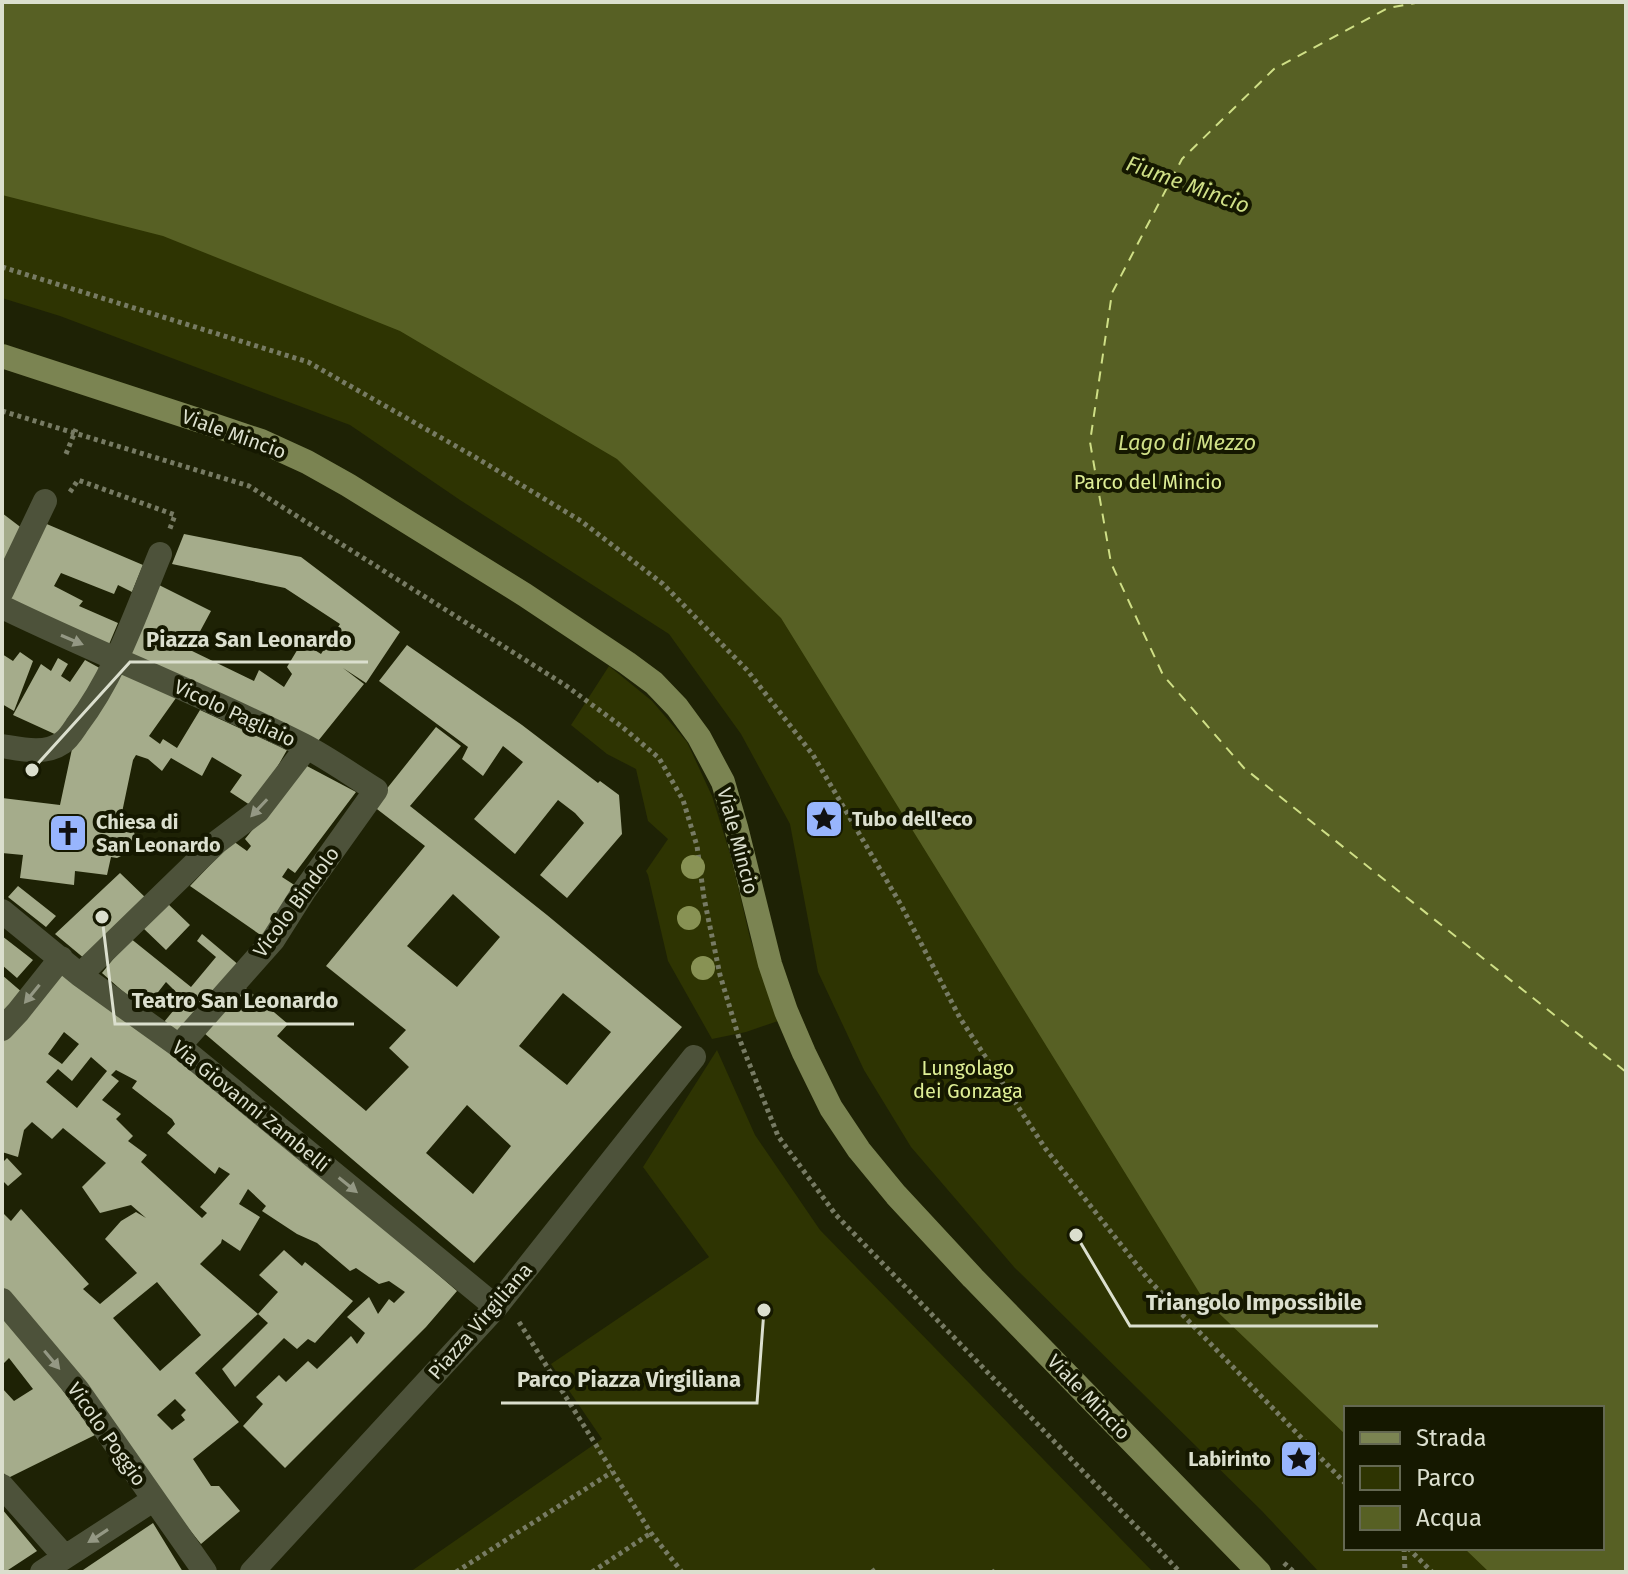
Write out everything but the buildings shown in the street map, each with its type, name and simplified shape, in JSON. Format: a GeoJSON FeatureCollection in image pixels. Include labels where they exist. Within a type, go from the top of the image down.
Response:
{"type":"FeatureCollection","features":[{"type":"Feature","properties":{"kind":"main road","name":"Viale Mincio"},"geometry":{"type":"LineString","coordinates":[[2,356],[261,441],[307,462],[525,595],[654,683],[699,737],[723,782],[770,964],[786,1011],[831,1108],[859,1150],[973,1278],[1259,1572]]}},
{"type":"Feature","properties":{"kind":"street"},"geometry":{"type":"LineString","coordinates":[[2,591],[45,501]]}},
{"type":"Feature","properties":{"kind":"street"},"geometry":{"type":"LineString","coordinates":[[2,746],[42,751],[62,743],[68,736],[109,676],[160,554]]}},
{"type":"Feature","properties":{"kind":"street","name":"Vicolo Pagliaio"},"geometry":{"type":"LineString","coordinates":[[2,607],[213,701],[307,747],[376,790]]}},
{"type":"Feature","properties":{"kind":"street"},"geometry":{"type":"LineString","coordinates":[[80,975],[217,842],[258,811],[307,747]]}},
{"type":"Feature","properties":{"kind":"street","name":"Vicolo Bindolo"},"geometry":{"type":"LineString","coordinates":[[179,1046],[273,940],[376,790]]}},
{"type":"Feature","properties":{"kind":"street","name":"Via Giovanni Zambelli"},"geometry":{"type":"LineString","coordinates":[[2,911],[80,975],[179,1046],[496,1307]]}},
{"type":"Feature","properties":{"kind":"street"},"geometry":{"type":"LineString","coordinates":[[2,1029],[61,958]]}},
{"type":"Feature","properties":{"kind":"street","name":"Piazza Virgiliana"},"geometry":{"type":"LineString","coordinates":[[252,1572],[496,1307],[694,1057]]}},
{"type":"Feature","properties":{"kind":"street","name":"Vicolo Poggio"},"geometry":{"type":"LineString","coordinates":[[2,1300],[77,1389],[205,1572]]}},
{"type":"Feature","properties":{"kind":"street"},"geometry":{"type":"LineString","coordinates":[[2,1486],[65,1557]]}},
{"type":"Feature","properties":{"kind":"street"},"geometry":{"type":"LineString","coordinates":[[42,1572],[153,1500]]}},
{"type":"Feature","properties":{"kind":"path"},"geometry":{"type":"LineString","coordinates":[[2,411],[249,486],[565,685],[659,758],[683,800],[697,846],[720,975],[739,1038],[778,1136],[836,1215],[1180,1572]]}},
{"type":"Feature","properties":{"kind":"path"},"geometry":{"type":"LineString","coordinates":[[66,454],[75,431]]}},
{"type":"Feature","properties":{"kind":"path"},"geometry":{"type":"LineString","coordinates":[[45,501],[65,500],[78,480],[175,515],[160,554]]}},
{"type":"Feature","properties":{"kind":"path"},"geometry":{"type":"LineString","coordinates":[[1111,1233],[1148,1279],[1344,1482]]}},
{"type":"Feature","properties":{"kind":"path"},"geometry":{"type":"LineString","coordinates":[[496,1307],[515,1315],[651,1533],[682,1572]]}},
{"type":"Feature","properties":{"kind":"path"},"geometry":{"type":"LineString","coordinates":[[456,1572],[612,1472]]}},
{"type":"Feature","properties":{"kind":"path"},"geometry":{"type":"LineString","coordinates":[[592,1572],[651,1533]]}},
{"type":"Feature","properties":{"kind":"path"},"geometry":{"type":"LineString","coordinates":[[1405,1572],[1406,1550]]}},
{"type":"Feature","properties":{"kind":"path"},"geometry":{"type":"LineString","coordinates":[[1408,1550],[1432,1572]]}},
{"type":"Feature","properties":{"kind":"path"},"geometry":{"type":"LineString","coordinates":[[1283,1561],[1294,1572]]}},
{"type":"Feature","properties":{"kind":"green space","name":"Lago di Mezzo"},"geometry":{"type":"Polygon","coordinates":[[[2,2],[1626,2],[1626,1572],[1319,1572],[1262,1511],[1014,1267],[911,1147],[864,1070],[818,972],[790,824],[741,734],[669,634],[460,500],[350,425],[60,316],[2,298],[2,2]]]}},
{"type":"Feature","properties":{"kind":"green space"},"geometry":{"type":"Polygon","coordinates":[[[609,666],[652,701],[687,742],[712,796],[731,857],[750,938],[778,1021],[712,1039],[668,961],[646,871],[668,839],[648,821],[636,769],[607,754],[571,725],[609,666]]]}},
{"type":"Feature","properties":{"kind":"green space"},"geometry":{"type":"Polygon","coordinates":[[[717,1050],[755,1135],[820,1230],[1153,1572],[410,1572],[602,1439],[551,1364],[709,1257],[643,1167],[717,1050]]]}},
{"type":"Feature","properties":{"kind":"water","name":"Lago di Mezzo"},"geometry":{"type":"Polygon","coordinates":[[[2,2],[1626,2],[1626,1572],[1489,1572],[1466,1550],[1604,1550],[1604,1406],[1344,1406],[1344,1433],[1202,1297],[781,618],[617,459],[400,331],[163,236],[2,195],[2,2]]]}},
{"type":"Feature","properties":{"kind":"ferry route"},"geometry":{"type":"LineString","coordinates":[[1421,2],[1388,8],[1274,69],[1182,159],[1112,293],[1090,442],[1111,563],[1163,675],[1244,768],[1626,1072]]}},
{"type":"Feature","properties":{"kind":"place","name":"Piazza San Leonardo"},"geometry":{"type":"Point","coordinates":[32,770]}},
{"type":"Feature","properties":{"kind":"place","name":"Tubo dell'eco"},"geometry":{"type":"Point","coordinates":[824,819]}},
{"type":"Feature","properties":{"kind":"place","name":"Chiesa di San Leonardo"},"geometry":{"type":"Point","coordinates":[68,833]}},
{"type":"Feature","properties":{"kind":"place","name":"Teatro San Leonardo"},"geometry":{"type":"Point","coordinates":[102,917]}},
{"type":"Feature","properties":{"kind":"place","name":"Triangolo Impossibile"},"geometry":{"type":"Point","coordinates":[1076,1235]}},
{"type":"Feature","properties":{"kind":"place","name":"Parco Piazza Virgiliana"},"geometry":{"type":"Point","coordinates":[764,1310]}},
{"type":"Feature","properties":{"kind":"place","name":"Labirinto"},"geometry":{"type":"Point","coordinates":[1299,1459]}},
{"type":"Feature","properties":{"kind":"water label","name":"Fiume Mincio"},"geometry":{"type":"Point","coordinates":[1188,184]}},
{"type":"Feature","properties":{"kind":"park label","name":"Parco del Mincio"},"geometry":{"type":"Point","coordinates":[1148,482]}},
{"type":"Feature","properties":{"kind":"park label","name":"Lungolago dei Gonzaga"},"geometry":{"type":"Point","coordinates":[968,1080]}}]}
